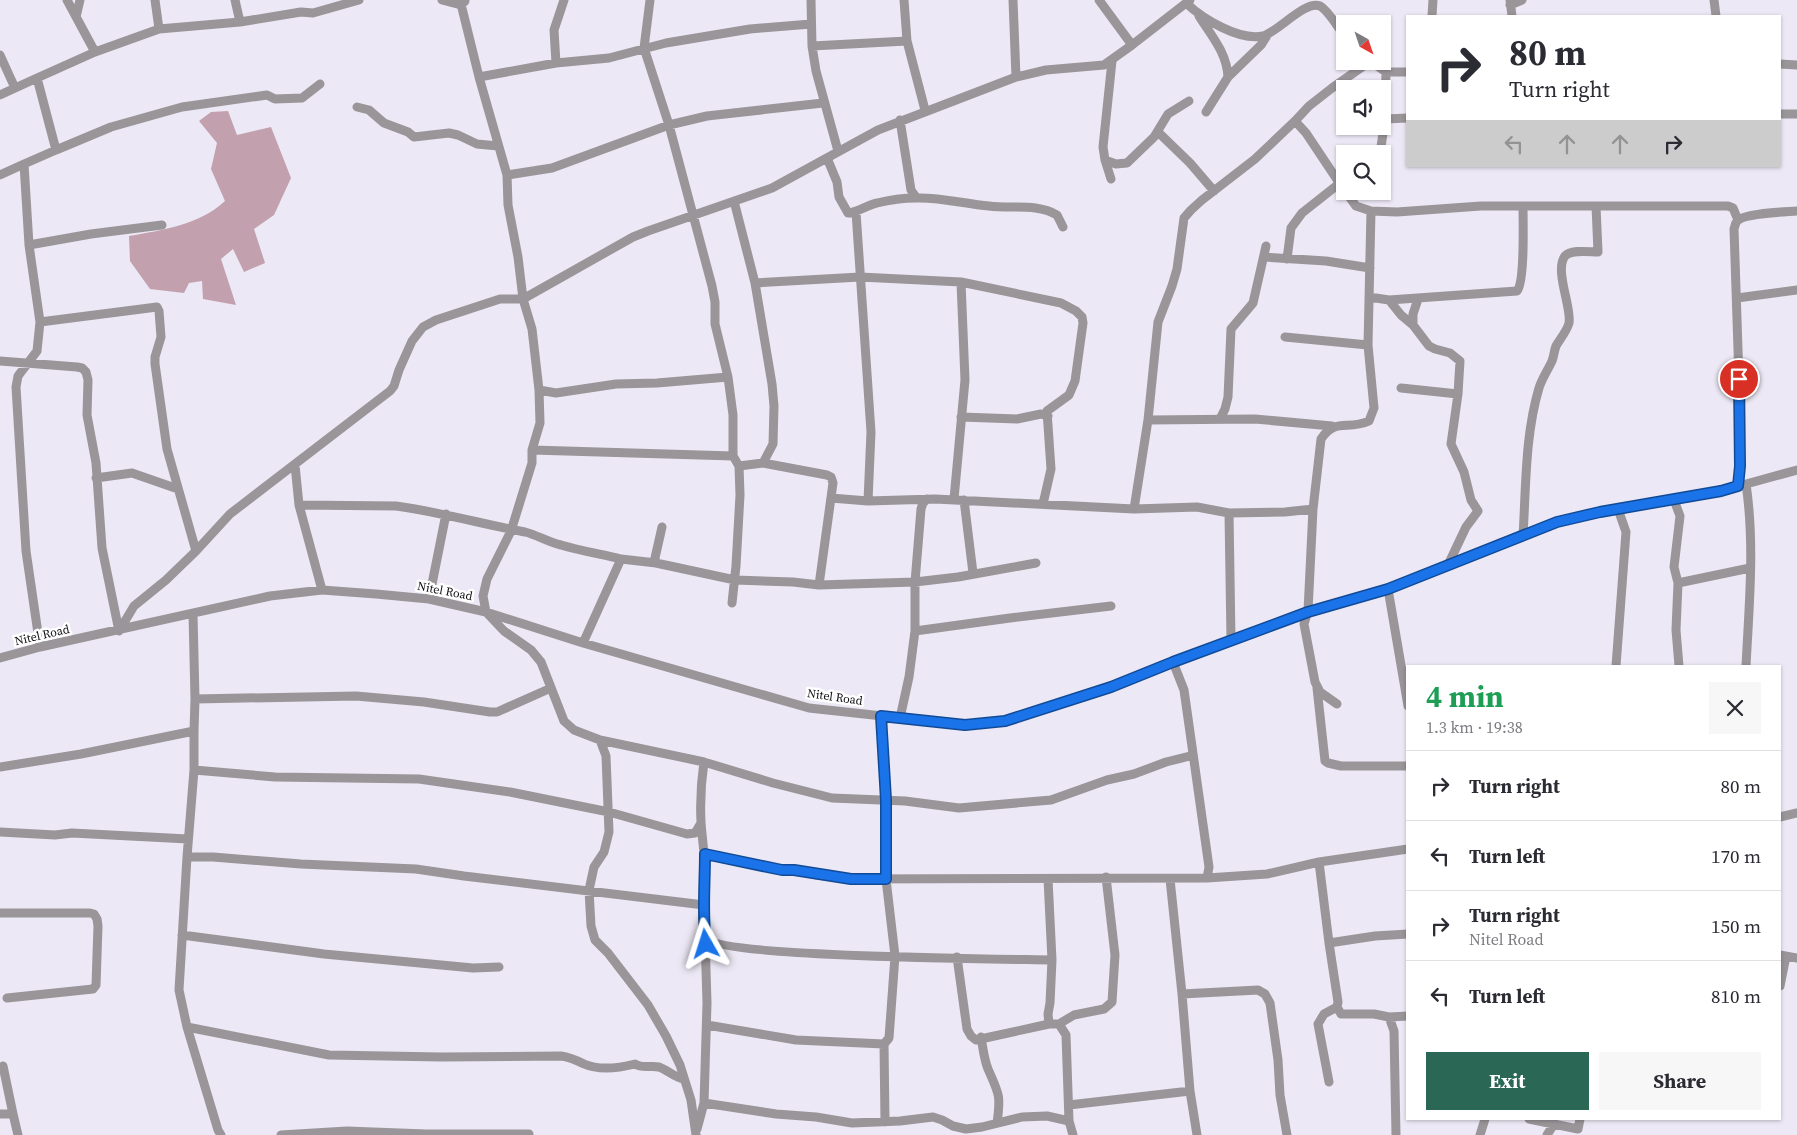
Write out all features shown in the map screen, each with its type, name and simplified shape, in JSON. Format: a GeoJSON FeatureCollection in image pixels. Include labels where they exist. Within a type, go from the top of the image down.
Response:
{"type":"FeatureCollection","features":[{"type":"Feature","properties":{"kind":"street"},"geometry":{"type":"LineString","coordinates":[[66,0],[94,52]]}},
{"type":"Feature","properties":{"kind":"street"},"geometry":{"type":"LineString","coordinates":[[76,17],[80,0]]}},
{"type":"Feature","properties":{"kind":"street"},"geometry":{"type":"LineString","coordinates":[[155,0],[159,28]]}},
{"type":"Feature","properties":{"kind":"street"},"geometry":{"type":"LineString","coordinates":[[235,0],[240,22]]}},
{"type":"Feature","properties":{"kind":"street"},"geometry":{"type":"LineString","coordinates":[[0,95],[94,52],[159,28],[240,22],[301,12],[313,13],[359,0]]}},
{"type":"Feature","properties":{"kind":"street"},"geometry":{"type":"LineString","coordinates":[[442,0],[462,2],[478,77],[507,175],[508,205],[518,257],[523,299],[532,329],[539,390],[540,423],[532,450],[532,463],[511,530],[484,587],[483,596],[486,612],[504,631],[530,650],[540,662],[564,721],[574,730],[600,740],[704,762],[773,783],[832,798],[886,800],[960,808],[1051,800],[1107,780],[1134,774],[1192,754]]}},
{"type":"Feature","properties":{"kind":"street"},"geometry":{"type":"LineString","coordinates":[[556,63],[554,30],[564,0]]}},
{"type":"Feature","properties":{"kind":"street"},"geometry":{"type":"LineString","coordinates":[[650,0],[644,48],[669,125],[715,295],[715,324],[728,377],[733,416],[733,456],[739,466],[740,495],[732,603]]}},
{"type":"Feature","properties":{"kind":"street"},"geometry":{"type":"LineString","coordinates":[[811,0],[812,46],[816,71],[838,151]]}},
{"type":"Feature","properties":{"kind":"street"},"geometry":{"type":"LineString","coordinates":[[904,0],[907,40],[925,110]]}},
{"type":"Feature","properties":{"kind":"street"},"geometry":{"type":"LineString","coordinates":[[1013,0],[1016,77]]}},
{"type":"Feature","properties":{"kind":"street"},"geometry":{"type":"LineString","coordinates":[[1099,0],[1132,46]]}},
{"type":"Feature","properties":{"kind":"street"},"geometry":{"type":"LineString","coordinates":[[1432,15],[1433,0]]}},
{"type":"Feature","properties":{"kind":"street"},"geometry":{"type":"LineString","coordinates":[[1512,15],[1510,2],[1522,0]]}},
{"type":"Feature","properties":{"kind":"street"},"geometry":{"type":"LineString","coordinates":[[1714,0],[1716,15]]}},
{"type":"Feature","properties":{"kind":"street"},"geometry":{"type":"LineString","coordinates":[[119,631],[134,606],[196,552],[230,514],[390,391],[394,386],[412,341],[423,327],[436,320],[500,300],[523,299],[633,238],[772,188],[878,130],[925,110],[1016,77],[1046,70],[1104,65],[1132,46],[1188,2],[1222,53],[1228,77]]}},
{"type":"Feature","properties":{"kind":"street"},"geometry":{"type":"LineString","coordinates":[[1206,112],[1228,77],[1261,45],[1268,34],[1311,5],[1319,6],[1328,13],[1336,24]]}},
{"type":"Feature","properties":{"kind":"street"},"geometry":{"type":"LineString","coordinates":[[1197,14],[1227,30],[1253,36],[1268,34]]}},
{"type":"Feature","properties":{"kind":"street"},"geometry":{"type":"LineString","coordinates":[[478,77],[556,63],[609,58],[672,42],[750,29],[812,24]]}},
{"type":"Feature","properties":{"kind":"street"},"geometry":{"type":"LineString","coordinates":[[812,46],[907,40]]}},
{"type":"Feature","properties":{"kind":"street"},"geometry":{"type":"LineString","coordinates":[[0,55],[15,88]]}},
{"type":"Feature","properties":{"kind":"street"},"geometry":{"type":"LineString","coordinates":[[1111,179],[1103,147],[1112,61]]}},
{"type":"Feature","properties":{"kind":"street"},"geometry":{"type":"LineString","coordinates":[[1781,64],[1797,65]]}},
{"type":"Feature","properties":{"kind":"street"},"geometry":{"type":"LineString","coordinates":[[1134,509],[1148,420],[1158,322],[1172,286],[1184,218],[1191,210],[1255,159],[1309,106],[1358,70]]}},
{"type":"Feature","properties":{"kind":"street"},"geometry":{"type":"LineString","coordinates":[[1383,70],[1386,72],[1406,72]]}},
{"type":"Feature","properties":{"kind":"street"},"geometry":{"type":"LineString","coordinates":[[1386,72],[1386,80]]}},
{"type":"Feature","properties":{"kind":"street"},"geometry":{"type":"LineString","coordinates":[[37,78],[56,150]]}},
{"type":"Feature","properties":{"kind":"street"},"geometry":{"type":"LineString","coordinates":[[0,175],[111,127],[182,107],[267,95],[275,99],[302,98],[320,84]]}},
{"type":"Feature","properties":{"kind":"street"},"geometry":{"type":"LineString","coordinates":[[1105,160],[1116,164],[1127,163],[1158,132],[1168,114],[1189,101]]}},
{"type":"Feature","properties":{"kind":"street"},"geometry":{"type":"LineString","coordinates":[[507,175],[552,168],[669,125],[707,116],[824,103]]}},
{"type":"Feature","properties":{"kind":"street"},"geometry":{"type":"LineString","coordinates":[[357,107],[368,110],[384,123],[408,132],[414,137],[449,133],[477,144],[498,146]]}},
{"type":"Feature","properties":{"kind":"street"},"geometry":{"type":"LineString","coordinates":[[1781,114],[1797,114]]}},
{"type":"Feature","properties":{"kind":"street"},"geometry":{"type":"LineString","coordinates":[[1391,119],[1406,118]]}},
{"type":"Feature","properties":{"kind":"street"},"geometry":{"type":"LineString","coordinates":[[900,120],[911,190],[916,198]]}},
{"type":"Feature","properties":{"kind":"street"},"geometry":{"type":"LineString","coordinates":[[1295,121],[1336,173]]}},
{"type":"Feature","properties":{"kind":"street"},"geometry":{"type":"LineString","coordinates":[[1158,132],[1190,163],[1214,191]]}},
{"type":"Feature","properties":{"kind":"street"},"geometry":{"type":"LineString","coordinates":[[827,158],[836,182],[839,197],[848,212],[856,212],[863,207],[878,203],[916,198],[1043,210],[1057,215],[1063,227]]}},
{"type":"Feature","properties":{"kind":"street"},"geometry":{"type":"LineString","coordinates":[[24,164],[29,245],[40,322],[37,351],[18,376],[16,386],[26,551],[40,647]]}},
{"type":"Feature","properties":{"kind":"street"},"geometry":{"type":"LineString","coordinates":[[1287,259],[1291,228],[1302,212],[1336,186]]}},
{"type":"Feature","properties":{"kind":"street"},"geometry":{"type":"LineString","coordinates":[[1352,200],[1356,206],[1371,210],[1397,212],[1481,206],[1728,206],[1733,208],[1738,220]]}},
{"type":"Feature","properties":{"kind":"street"},"geometry":{"type":"LineString","coordinates":[[734,201],[755,283],[768,351],[774,406],[773,444],[763,463]]}},
{"type":"Feature","properties":{"kind":"street"},"geometry":{"type":"LineString","coordinates":[[1369,297],[1389,300],[1418,299],[1511,292],[1520,288],[1523,206]]}},
{"type":"Feature","properties":{"kind":"street"},"geometry":{"type":"LineString","coordinates":[[1523,536],[1530,434],[1538,391],[1555,348],[1569,324],[1570,314],[1565,299],[1562,265],[1564,257],[1569,253],[1598,252],[1596,206]]}},
{"type":"Feature","properties":{"kind":"street"},"geometry":{"type":"LineString","coordinates":[[1148,420],[1255,419],[1332,426],[1359,426],[1369,421],[1374,408],[1368,345],[1371,210]]}},
{"type":"Feature","properties":{"kind":"street"},"geometry":{"type":"LineString","coordinates":[[1746,665],[1750,568],[1750,507],[1742,485],[1740,466],[1734,229],[1738,220],[1746,216],[1797,211]]}},
{"type":"Feature","properties":{"kind":"street"},"geometry":{"type":"LineString","coordinates":[[856,212],[871,432],[868,501]]}},
{"type":"Feature","properties":{"kind":"street"},"geometry":{"type":"LineString","coordinates":[[29,245],[91,234],[162,225]]}},
{"type":"Feature","properties":{"kind":"street"},"geometry":{"type":"LineString","coordinates":[[1220,419],[1228,397],[1232,329],[1253,303],[1266,246]]}},
{"type":"Feature","properties":{"kind":"street"},"geometry":{"type":"LineString","coordinates":[[1264,257],[1326,261],[1370,268]]}},
{"type":"Feature","properties":{"kind":"street"},"geometry":{"type":"LineString","coordinates":[[755,283],[860,277],[961,282],[1061,303],[1076,311],[1082,317],[1083,323],[1075,381],[1069,395],[1047,411],[1051,469],[1043,504]]}},
{"type":"Feature","properties":{"kind":"street"},"geometry":{"type":"LineString","coordinates":[[954,499],[964,380],[961,282]]}},
{"type":"Feature","properties":{"kind":"street"},"geometry":{"type":"LineString","coordinates":[[1737,298],[1797,290]]}},
{"type":"Feature","properties":{"kind":"street"},"geometry":{"type":"LineString","coordinates":[[1413,324],[1413,314],[1418,299]]}},
{"type":"Feature","properties":{"kind":"street"},"geometry":{"type":"LineString","coordinates":[[1389,300],[1401,315],[1413,324],[1429,346],[1450,353],[1460,361],[1458,394],[1451,444],[1464,472],[1471,500],[1478,511],[1466,528],[1448,565]]}},
{"type":"Feature","properties":{"kind":"street"},"geometry":{"type":"LineString","coordinates":[[40,322],[157,307],[159,310],[161,337],[155,357],[155,364],[167,449],[196,552]]}},
{"type":"Feature","properties":{"kind":"street"},"geometry":{"type":"LineString","coordinates":[[1285,338],[1368,345]]}},
{"type":"Feature","properties":{"kind":"street"},"geometry":{"type":"LineString","coordinates":[[0,361],[77,367],[82,368],[86,372],[88,380],[87,415],[96,462],[102,548],[119,631]]}},
{"type":"Feature","properties":{"kind":"street"},"geometry":{"type":"LineString","coordinates":[[539,390],[556,392],[616,384],[657,383],[728,377]]}},
{"type":"Feature","properties":{"kind":"street"},"geometry":{"type":"LineString","coordinates":[[1401,388],[1458,394]]}},
{"type":"Feature","properties":{"kind":"street"},"geometry":{"type":"LineString","coordinates":[[961,417],[1017,419],[1041,414],[1048,416]]}},
{"type":"Feature","properties":{"kind":"street"},"geometry":{"type":"LineString","coordinates":[[1332,426],[1326,430],[1321,439],[1313,508],[1308,612],[1304,624],[1317,688],[1325,760],[1328,764],[1341,766],[1406,766]]}},
{"type":"Feature","properties":{"kind":"street"},"geometry":{"type":"LineString","coordinates":[[532,450],[733,456]]}},
{"type":"Feature","properties":{"kind":"street"},"geometry":{"type":"LineString","coordinates":[[739,466],[763,463],[827,475],[831,478],[833,483],[819,585]]}},
{"type":"Feature","properties":{"kind":"street"},"geometry":{"type":"LineString","coordinates":[[295,465],[299,504],[322,590]]}},
{"type":"Feature","properties":{"kind":"street","name":"Nitel Road"},"geometry":{"type":"LineString","coordinates":[[0,658],[40,647],[270,596],[322,590],[429,599],[486,612],[583,643],[810,708],[965,725],[1005,721],[1111,687],[1308,612],[1388,589],[1557,522],[1721,491],[1797,470]]}},
{"type":"Feature","properties":{"kind":"street"},"geometry":{"type":"LineString","coordinates":[[96,478],[132,472],[178,489]]}},
{"type":"Feature","properties":{"kind":"street"},"geometry":{"type":"LineString","coordinates":[[831,498],[868,501],[954,499],[1134,509],[1197,507],[1229,513],[1285,512],[1313,508]]}},
{"type":"Feature","properties":{"kind":"street"},"geometry":{"type":"LineString","coordinates":[[900,718],[909,677],[915,631],[915,582],[921,509],[927,499]]}},
{"type":"Feature","properties":{"kind":"street"},"geometry":{"type":"LineString","coordinates":[[964,500],[973,573]]}},
{"type":"Feature","properties":{"kind":"street"},"geometry":{"type":"LineString","coordinates":[[1674,500],[1680,516],[1674,567],[1678,583],[1676,630],[1679,665]]}},
{"type":"Feature","properties":{"kind":"street"},"geometry":{"type":"LineString","coordinates":[[299,504],[396,506],[446,514],[526,532],[559,545],[621,559],[656,563],[735,580],[819,585],[915,582],[958,577],[973,573],[978,574],[1036,563]]}},
{"type":"Feature","properties":{"kind":"street"},"geometry":{"type":"LineString","coordinates":[[1616,665],[1626,532],[1618,509]]}},
{"type":"Feature","properties":{"kind":"street"},"geometry":{"type":"LineString","coordinates":[[1229,513],[1231,640]]}},
{"type":"Feature","properties":{"kind":"street"},"geometry":{"type":"LineString","coordinates":[[429,599],[446,514]]}},
{"type":"Feature","properties":{"kind":"street"},"geometry":{"type":"LineString","coordinates":[[656,563],[655,558],[662,527]]}},
{"type":"Feature","properties":{"kind":"street"},"geometry":{"type":"LineString","coordinates":[[583,643],[621,559]]}},
{"type":"Feature","properties":{"kind":"street"},"geometry":{"type":"LineString","coordinates":[[1678,583],[1750,568]]}},
{"type":"Feature","properties":{"kind":"street"},"geometry":{"type":"LineString","coordinates":[[1388,589],[1406,694]]}},
{"type":"Feature","properties":{"kind":"street"},"geometry":{"type":"LineString","coordinates":[[915,631],[1111,606]]}},
{"type":"Feature","properties":{"kind":"street"},"geometry":{"type":"LineString","coordinates":[[193,614],[194,770],[188,839],[180,990],[188,1027],[221,1135]]}},
{"type":"Feature","properties":{"kind":"street"},"geometry":{"type":"LineString","coordinates":[[1173,662],[1184,690],[1209,866],[1207,878]]}},
{"type":"Feature","properties":{"kind":"street"},"geometry":{"type":"LineString","coordinates":[[195,699],[356,696],[424,702],[497,712],[551,688]]}},
{"type":"Feature","properties":{"kind":"street"},"geometry":{"type":"LineString","coordinates":[[1317,688],[1337,704]]}},
{"type":"Feature","properties":{"kind":"street"},"geometry":{"type":"LineString","coordinates":[[881,716],[886,800],[886,879],[895,956],[889,1038],[884,1044],[885,1122]]}},
{"type":"Feature","properties":{"kind":"street"},"geometry":{"type":"LineString","coordinates":[[0,767],[81,754],[194,731]]}},
{"type":"Feature","properties":{"kind":"street"},"geometry":{"type":"LineString","coordinates":[[600,740],[606,756],[609,832],[604,852],[594,867],[590,890],[591,926],[595,940],[608,953],[648,1006],[666,1036],[691,1100],[696,1135]]}},
{"type":"Feature","properties":{"kind":"street"},"geometry":{"type":"LineString","coordinates":[[696,1135],[704,1103],[707,1025],[706,944],[704,931],[705,854],[701,823],[700,790],[704,762]]}},
{"type":"Feature","properties":{"kind":"street"},"geometry":{"type":"LineString","coordinates":[[194,770],[275,777],[419,779],[510,792],[609,812],[687,834],[695,833],[701,823]]}},
{"type":"Feature","properties":{"kind":"street"},"geometry":{"type":"LineString","coordinates":[[1781,818],[1797,813]]}},
{"type":"Feature","properties":{"kind":"street"},"geometry":{"type":"LineString","coordinates":[[0,832],[55,835],[72,833],[188,839]]}},
{"type":"Feature","properties":{"kind":"street"},"geometry":{"type":"LineString","coordinates":[[705,854],[782,870],[794,870],[851,879],[1048,879],[1106,877],[1170,879],[1267,874],[1319,862],[1406,850]]}},
{"type":"Feature","properties":{"kind":"street"},"geometry":{"type":"LineString","coordinates":[[187,857],[416,869],[483,879],[590,890],[704,905]]}},
{"type":"Feature","properties":{"kind":"street"},"geometry":{"type":"LineString","coordinates":[[1319,862],[1338,1002],[1337,1007],[1341,1014],[1406,1016]]}},
{"type":"Feature","properties":{"kind":"street"},"geometry":{"type":"LineString","coordinates":[[1209,866],[1218,878]]}},
{"type":"Feature","properties":{"kind":"street"},"geometry":{"type":"LineString","coordinates":[[957,957],[968,1029],[971,1036],[976,1040],[1049,1024],[1059,1024],[1074,1015],[1104,1008],[1112,1002],[1114,955],[1106,877]]}},
{"type":"Feature","properties":{"kind":"street"},"geometry":{"type":"LineString","coordinates":[[1048,879],[1052,960],[1049,1024]]}},
{"type":"Feature","properties":{"kind":"street"},"geometry":{"type":"LineString","coordinates":[[1170,879],[1190,1092],[1197,1135]]}},
{"type":"Feature","properties":{"kind":"street"},"geometry":{"type":"LineString","coordinates":[[0,913],[90,913],[94,914],[98,926],[96,985],[93,989],[89,991],[7,998]]}},
{"type":"Feature","properties":{"kind":"street"},"geometry":{"type":"LineString","coordinates":[[704,931],[709,941],[744,949],[810,954],[1052,960]]}},
{"type":"Feature","properties":{"kind":"street"},"geometry":{"type":"LineString","coordinates":[[1329,943],[1375,936],[1406,934]]}},
{"type":"Feature","properties":{"kind":"street"},"geometry":{"type":"LineString","coordinates":[[182,935],[324,954],[473,968],[499,966]]}},
{"type":"Feature","properties":{"kind":"street"},"geometry":{"type":"LineString","coordinates":[[1781,976],[1783,955],[1797,958]]}},
{"type":"Feature","properties":{"kind":"street"},"geometry":{"type":"LineString","coordinates":[[1182,994],[1258,990],[1265,994],[1270,1003],[1278,1060],[1280,1095],[1287,1135]]}},
{"type":"Feature","properties":{"kind":"street"},"geometry":{"type":"LineString","coordinates":[[1329,1082],[1318,1024],[1324,1014],[1337,1007]]}},
{"type":"Feature","properties":{"kind":"street"},"geometry":{"type":"LineString","coordinates":[[1389,1017],[1394,1031],[1396,1135]]}},
{"type":"Feature","properties":{"kind":"street"},"geometry":{"type":"LineString","coordinates":[[1059,1024],[1066,1035],[1067,1041],[1069,1121],[1072,1135]]}},
{"type":"Feature","properties":{"kind":"street"},"geometry":{"type":"LineString","coordinates":[[707,1025],[796,1040],[884,1044]]}},
{"type":"Feature","properties":{"kind":"street"},"geometry":{"type":"LineString","coordinates":[[188,1027],[329,1055],[432,1057],[561,1056],[571,1057],[584,1064],[611,1068],[635,1064],[640,1067],[656,1066],[673,1076],[684,1079]]}},
{"type":"Feature","properties":{"kind":"street"},"geometry":{"type":"LineString","coordinates":[[981,1038],[986,1064],[995,1083],[999,1099],[997,1123]]}},
{"type":"Feature","properties":{"kind":"street"},"geometry":{"type":"LineString","coordinates":[[3,1066],[18,1135]]}},
{"type":"Feature","properties":{"kind":"street"},"geometry":{"type":"LineString","coordinates":[[1069,1105],[1190,1092]]}},
{"type":"Feature","properties":{"kind":"street"},"geometry":{"type":"LineString","coordinates":[[704,1103],[776,1114],[816,1116],[852,1123],[933,1117],[953,1126],[966,1129],[1022,1117],[1047,1116],[1069,1121]]}},
{"type":"Feature","properties":{"kind":"street"},"geometry":{"type":"LineString","coordinates":[[0,1114],[13,1114]]}},
{"type":"Feature","properties":{"kind":"street"},"geometry":{"type":"LineString","coordinates":[[1480,1135],[1485,1120]]}},
{"type":"Feature","properties":{"kind":"street"},"geometry":{"type":"LineString","coordinates":[[1534,1120],[1578,1129],[1580,1120]]}},
{"type":"Feature","properties":{"kind":"street"},"geometry":{"type":"LineString","coordinates":[[1547,1135],[1554,1124]]}},
{"type":"Feature","properties":{"kind":"street"},"geometry":{"type":"LineString","coordinates":[[281,1135],[347,1133],[529,1134]]}},
{"type":"Feature","properties":{"kind":"shaded area"},"geometry":{"type":"Polygon","coordinates":[[[228,111],[237,135],[271,127],[291,178],[274,215],[254,229],[265,263],[244,272],[233,249],[221,259],[236,305],[203,299],[202,281],[189,283],[184,293],[150,289],[130,261],[129,236],[167,229],[192,221],[204,216],[225,201],[211,169],[217,143],[199,121],[211,112],[228,111]]]}},
{"type":"Feature","properties":{"kind":"route"},"geometry":{"type":"LineString","coordinates":[[706,944],[703,917],[705,854],[782,870],[794,870],[851,879],[886,879],[886,800],[881,716],[965,725],[1005,721],[1111,687],[1308,612],[1388,589],[1557,522],[1600,512],[1721,491],[1738,486],[1740,466],[1739,379]]}}]}
